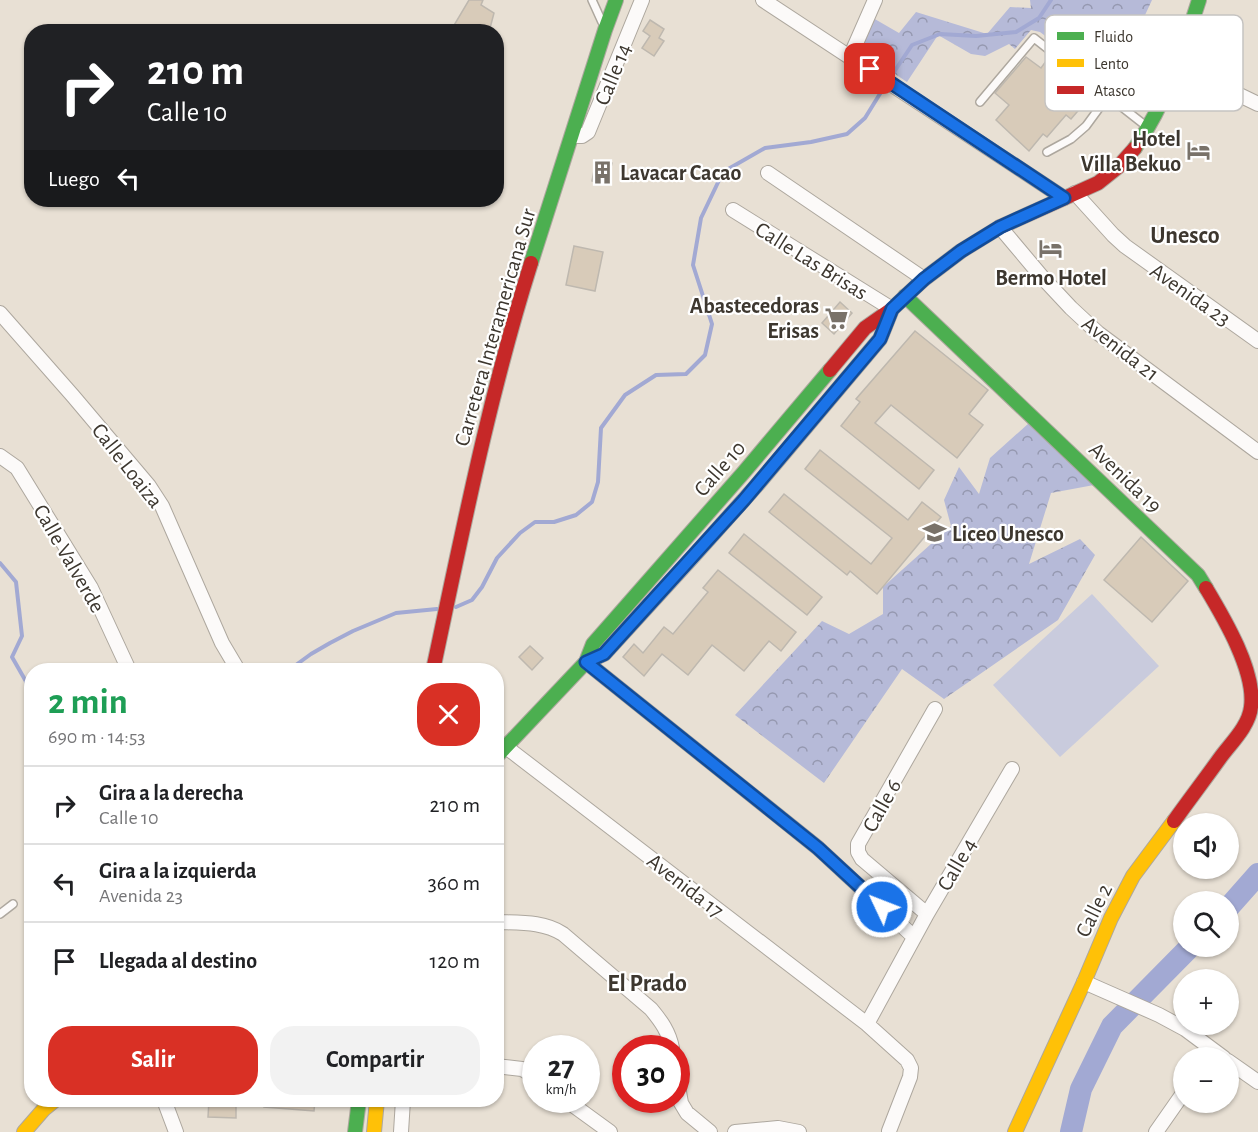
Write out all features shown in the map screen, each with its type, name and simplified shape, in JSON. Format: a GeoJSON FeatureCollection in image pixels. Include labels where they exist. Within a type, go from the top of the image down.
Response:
{"type":"FeatureCollection","features":[{"type":"Feature","properties":{"kind":"main road","name":"Carretera Interamericana Sur"},"geometry":{"type":"LineString","coordinates":[[435,663],[470,495],[513,320],[616,0]]}},
{"type":"Feature","properties":{"kind":"main road","name":"Calle 10"},"geometry":{"type":"LineString","coordinates":[[1194,15],[1199,0]]}},
{"type":"Feature","properties":{"kind":"main road","name":"Calle 10"},"geometry":{"type":"LineString","coordinates":[[504,749],[586,662],[593,644],[744,472],[865,328],[892,309],[924,279],[961,251],[1000,227],[1098,183],[1118,167],[1136,147],[1157,111]]}},
{"type":"Feature","properties":{"kind":"main road","name":"Avenida 19"},"geometry":{"type":"LineString","coordinates":[[905,296],[1198,575],[1210,591],[1242,657],[1251,690],[1251,708],[1243,727]]}},
{"type":"Feature","properties":{"kind":"main road","name":"Calle 2"},"geometry":{"type":"LineString","coordinates":[[1015,1132],[1111,918],[1133,876],[1243,727]]}},
{"type":"Feature","properties":{"kind":"main road"},"geometry":{"type":"LineString","coordinates":[[24,1132],[46,1107]]}},
{"type":"Feature","properties":{"kind":"main road"},"geometry":{"type":"LineString","coordinates":[[356,1132],[358,1107]]}},
{"type":"Feature","properties":{"kind":"main road"},"geometry":{"type":"LineString","coordinates":[[374,1132],[376,1107]]}},
{"type":"Feature","properties":{"kind":"street","name":"Calle 14"},"geometry":{"type":"LineString","coordinates":[[572,136],[582,136],[588,132],[642,0]]}},
{"type":"Feature","properties":{"kind":"street","name":"Avenida 23"},"geometry":{"type":"LineString","coordinates":[[763,0],[1070,196],[1125,246],[1258,341]]}},
{"type":"Feature","properties":{"kind":"street"},"geometry":{"type":"LineString","coordinates":[[850,57],[875,0]]}},
{"type":"Feature","properties":{"kind":"street"},"geometry":{"type":"LineString","coordinates":[[1243,97],[1258,104]]}},
{"type":"Feature","properties":{"kind":"street"},"geometry":{"type":"LineString","coordinates":[[768,173],[924,279]]}},
{"type":"Feature","properties":{"kind":"street","name":"Calle Las Brisas"},"geometry":{"type":"LineString","coordinates":[[733,210],[892,309]]}},
{"type":"Feature","properties":{"kind":"street","name":"Avenida 21"},"geometry":{"type":"LineString","coordinates":[[1000,227],[1042,278],[1098,333],[1258,452]]}},
{"type":"Feature","properties":{"kind":"street","name":"Calle Loaiza"},"geometry":{"type":"LineString","coordinates":[[0,314],[73,396],[158,499],[222,643],[234,663]]}},
{"type":"Feature","properties":{"kind":"street","name":"Calle Valverde"},"geometry":{"type":"LineString","coordinates":[[0,456],[16,468],[91,588],[126,663]]}},
{"type":"Feature","properties":{"kind":"street"},"geometry":{"type":"LineString","coordinates":[[586,662],[818,848],[914,937]]}},
{"type":"Feature","properties":{"kind":"street","name":"Calle 6"},"geometry":{"type":"LineString","coordinates":[[927,914],[862,859],[858,852],[858,844],[935,709]]}},
{"type":"Feature","properties":{"kind":"street","name":"Avenida 17"},"geometry":{"type":"LineString","coordinates":[[504,754],[867,1024],[907,1060],[911,1068],[910,1077],[888,1132]]}},
{"type":"Feature","properties":{"kind":"street","name":"Calle 4"},"geometry":{"type":"LineString","coordinates":[[867,1024],[927,914],[1012,769]]}},
{"type":"Feature","properties":{"kind":"street"},"geometry":{"type":"LineString","coordinates":[[504,922],[544,925],[563,934],[651,1009],[662,1021],[669,1035]]}},
{"type":"Feature","properties":{"kind":"street"},"geometry":{"type":"LineString","coordinates":[[1084,982],[1159,1015],[1185,1029],[1206,1047]]}},
{"type":"Feature","properties":{"kind":"street"},"geometry":{"type":"LineString","coordinates":[[504,1067],[522,1069]]}},
{"type":"Feature","properties":{"kind":"street"},"geometry":{"type":"LineString","coordinates":[[1239,1069],[1258,1082]]}},
{"type":"Feature","properties":{"kind":"street"},"geometry":{"type":"LineString","coordinates":[[167,1107],[176,1132]]}},
{"type":"Feature","properties":{"kind":"street"},"geometry":{"type":"LineString","coordinates":[[400,1132],[403,1107]]}},
{"type":"Feature","properties":{"kind":"street"},"geometry":{"type":"LineString","coordinates":[[1156,1132],[1173,1108]]}},
{"type":"Feature","properties":{"kind":"street"},"geometry":{"type":"LineString","coordinates":[[584,1113],[610,1132]]}},
{"type":"Feature","properties":{"kind":"street"},"geometry":{"type":"LineString","coordinates":[[687,1113],[710,1132]]}},
{"type":"Feature","properties":{"kind":"street"},"geometry":{"type":"LineString","coordinates":[[735,1132],[778,1128],[799,1132]]}},
{"type":"Feature","properties":{"kind":"lane"},"geometry":{"type":"LineString","coordinates":[[592,0],[605,30]]}},
{"type":"Feature","properties":{"kind":"lane"},"geometry":{"type":"LineString","coordinates":[[980,102],[1034,38],[1045,47]]}},
{"type":"Feature","properties":{"kind":"lane"},"geometry":{"type":"LineString","coordinates":[[1047,152],[1071,139],[1086,126],[1097,111]]}},
{"type":"Feature","properties":{"kind":"lane"},"geometry":{"type":"LineString","coordinates":[[1127,111],[1148,128]]}},
{"type":"Feature","properties":{"kind":"lane"},"geometry":{"type":"LineString","coordinates":[[0,914],[12,904]]}},
{"type":"Feature","properties":{"kind":"shaded area"},"geometry":{"type":"Polygon","coordinates":[[[1092,594],[1159,666],[1060,757],[993,685],[1092,594]]]}},
{"type":"Feature","properties":{"kind":"green space"},"geometry":{"type":"Polygon","coordinates":[[[1030,0],[1152,0],[1145,15],[1045,15],[1045,36],[1031,30],[1015,49],[1009,44],[985,56],[971,54],[938,35],[907,82],[886,68],[862,46],[873,18],[899,33],[916,12],[987,34],[1010,7],[1031,8],[1030,0]]]}},
{"type":"Feature","properties":{"kind":"green space"},"geometry":{"type":"Polygon","coordinates":[[[1029,423],[1094,485],[1051,493],[1029,564],[1080,539],[1095,555],[1058,620],[944,699],[902,669],[824,783],[735,715],[822,621],[849,634],[883,614],[883,587],[951,526],[944,500],[959,467],[979,494],[990,458],[1029,423]]]}},
{"type":"Feature","properties":{"kind":"building"},"geometry":{"type":"Polygon","coordinates":[[[469,0],[483,0],[481,5],[494,13],[491,24],[455,24],[469,0]]]}},
{"type":"Feature","properties":{"kind":"building"},"geometry":{"type":"Polygon","coordinates":[[[650,20],[664,29],[659,38],[664,41],[654,56],[642,48],[650,36],[643,31],[650,20]]]}},
{"type":"Feature","properties":{"kind":"building"},"geometry":{"type":"Polygon","coordinates":[[[1026,57],[1041,68],[1045,62],[1045,111],[1078,111],[1071,119],[1066,115],[1047,137],[1043,134],[1029,151],[996,120],[1009,105],[995,93],[1026,57]]]}},
{"type":"Feature","properties":{"kind":"building","name":"Lavacar Cacao"},"geometry":{"type":"Polygon","coordinates":[[[596,160],[612,163],[607,184],[592,181],[596,160]]]}},
{"type":"Feature","properties":{"kind":"building"},"geometry":{"type":"Polygon","coordinates":[[[574,246],[603,252],[595,291],[566,285],[574,246]]]}},
{"type":"Feature","properties":{"kind":"building","name":"Abastecedoras Erisas"},"geometry":{"type":"Polygon","coordinates":[[[840,302],[852,313],[834,334],[822,323],[840,302]]]}},
{"type":"Feature","properties":{"kind":"building"},"geometry":{"type":"Polygon","coordinates":[[[915,331],[988,390],[969,414],[983,425],[957,458],[891,405],[875,423],[934,470],[919,489],[841,426],[860,402],[856,399],[915,331]]]}},
{"type":"Feature","properties":{"kind":"building"},"geometry":{"type":"Polygon","coordinates":[[[820,450],[908,520],[922,502],[941,517],[877,594],[850,571],[847,575],[769,512],[784,494],[871,564],[892,538],[805,469],[820,450]]]}},
{"type":"Feature","properties":{"kind":"building"},"geometry":{"type":"Polygon","coordinates":[[[744,534],[822,597],[807,615],[729,553],[744,534]]]}},
{"type":"Feature","properties":{"kind":"building"},"geometry":{"type":"Polygon","coordinates":[[[1141,537],[1188,581],[1152,622],[1104,580],[1141,537]]]}},
{"type":"Feature","properties":{"kind":"building"},"geometry":{"type":"Polygon","coordinates":[[[718,570],[796,632],[781,651],[769,641],[744,671],[712,645],[688,675],[662,654],[644,676],[623,657],[634,644],[643,653],[664,627],[673,634],[708,592],[703,588],[718,570]]]}},
{"type":"Feature","properties":{"kind":"building"},"geometry":{"type":"Polygon","coordinates":[[[530,646],[543,658],[532,670],[519,657],[530,646]]]}},
{"type":"Feature","properties":{"kind":"building"},"geometry":{"type":"Polygon","coordinates":[[[209,1107],[236,1107],[236,1118],[208,1117],[209,1107]]]}},
{"type":"Feature","properties":{"kind":"building"},"geometry":{"type":"Polygon","coordinates":[[[264,1107],[314,1107],[314,1111],[264,1107]]]}},
{"type":"Feature","properties":{"kind":"waterway"},"geometry":{"type":"LineString","coordinates":[[890,78],[912,45],[940,34],[976,36],[1016,32],[1039,18],[1051,0]]}},
{"type":"Feature","properties":{"kind":"waterway"},"geometry":{"type":"LineString","coordinates":[[456,607],[472,600],[482,587],[497,558],[520,533],[535,522],[554,522],[576,515],[592,502],[598,482],[601,428],[625,395],[656,375],[686,374],[705,355],[712,324],[693,265],[701,218],[723,172],[765,148],[811,142],[847,134],[865,118],[886,84]]}},
{"type":"Feature","properties":{"kind":"waterway"},"geometry":{"type":"LineString","coordinates":[[0,563],[16,582],[22,636],[12,657],[24,678]]}},
{"type":"Feature","properties":{"kind":"waterway"},"geometry":{"type":"LineString","coordinates":[[299,663],[353,631],[396,613],[437,609]]}},
{"type":"Feature","properties":{"kind":"waterway"},"geometry":{"type":"LineString","coordinates":[[1239,896],[1258,874]]}},
{"type":"Feature","properties":{"kind":"waterway"},"geometry":{"type":"LineString","coordinates":[[1071,1132],[1081,1089],[1112,1026],[1180,957]]}},
{"type":"Feature","properties":{"kind":"traffic: fast"},"geometry":{"type":"LineString","coordinates":[[531,263],[616,0]]}},
{"type":"Feature","properties":{"kind":"traffic: fast"},"geometry":{"type":"LineString","coordinates":[[1194,15],[1199,0]]}},
{"type":"Feature","properties":{"kind":"traffic: fast"},"geometry":{"type":"LineString","coordinates":[[1135,148],[1156,111]]}},
{"type":"Feature","properties":{"kind":"traffic: fast"},"geometry":{"type":"LineString","coordinates":[[905,296],[1198,575],[1206,588]]}},
{"type":"Feature","properties":{"kind":"traffic: fast"},"geometry":{"type":"LineString","coordinates":[[504,749],[586,662],[593,644],[830,370]]}},
{"type":"Feature","properties":{"kind":"traffic: fast"},"geometry":{"type":"LineString","coordinates":[[355,1132],[358,1107]]}},
{"type":"Feature","properties":{"kind":"traffic: slow"},"geometry":{"type":"LineString","coordinates":[[1015,1132],[1111,918],[1133,876],[1173,822]]}},
{"type":"Feature","properties":{"kind":"traffic: slow"},"geometry":{"type":"LineString","coordinates":[[24,1132],[46,1107]]}},
{"type":"Feature","properties":{"kind":"traffic: slow"},"geometry":{"type":"LineString","coordinates":[[374,1132],[376,1107]]}},
{"type":"Feature","properties":{"kind":"traffic: jam"},"geometry":{"type":"LineString","coordinates":[[830,370],[865,328],[892,309],[924,279],[961,251],[1000,227],[1098,183],[1118,167],[1135,148]]}},
{"type":"Feature","properties":{"kind":"traffic: jam"},"geometry":{"type":"LineString","coordinates":[[435,663],[489,414],[531,263]]}},
{"type":"Feature","properties":{"kind":"traffic: jam"},"geometry":{"type":"LineString","coordinates":[[1180,813],[1239,734],[1247,721],[1251,707],[1249,678],[1244,662],[1206,588]]}},
{"type":"Feature","properties":{"kind":"place","name":"Hotel Villa Bekuo"},"geometry":{"type":"Point","coordinates":[1199,151]}},
{"type":"Feature","properties":{"kind":"place","name":"Lavacar Cacao"},"geometry":{"type":"Point","coordinates":[602,172]}},
{"type":"Feature","properties":{"kind":"place","name":"Bermo Hotel"},"geometry":{"type":"Point","coordinates":[1051,248]}},
{"type":"Feature","properties":{"kind":"place","name":"Abastecedoras Erisas"},"geometry":{"type":"Point","coordinates":[837,318]}},
{"type":"Feature","properties":{"kind":"place","name":"Liceo Unesco"},"geometry":{"type":"Point","coordinates":[934,533]}},
{"type":"Feature","properties":{"kind":"district","name":"Unesco"},"geometry":{"type":"Point","coordinates":[1185,235]}},
{"type":"Feature","properties":{"kind":"district","name":"El Prado"},"geometry":{"type":"Point","coordinates":[647,983]}},
{"type":"Feature","properties":{"kind":"route"},"geometry":{"type":"LineString","coordinates":[[870,69],[1064,198],[1000,227],[961,251],[905,296],[892,309],[880,339],[744,500],[604,654],[586,662],[818,848],[882,907]]}}]}
